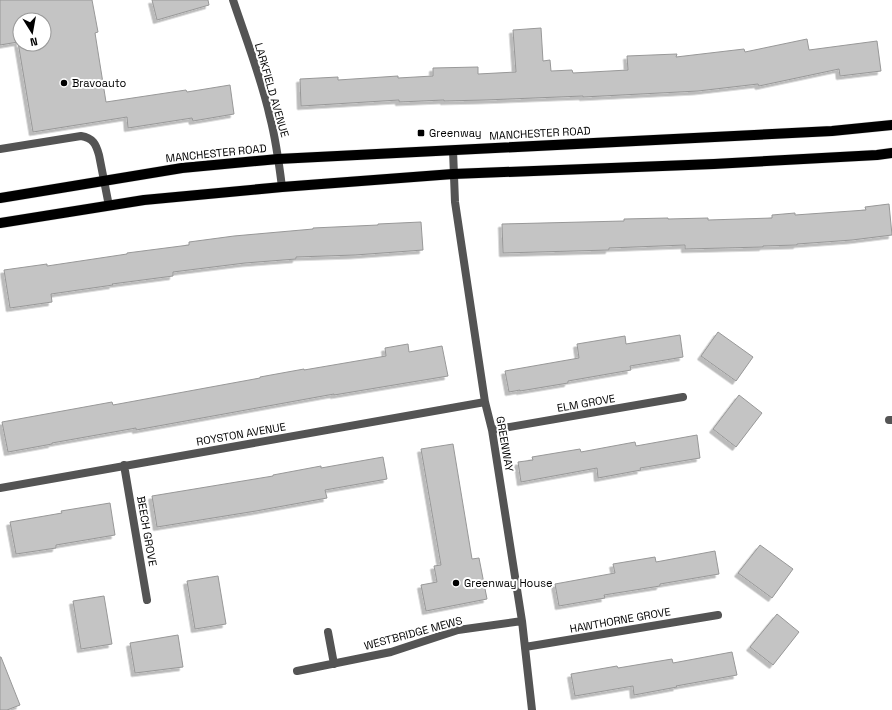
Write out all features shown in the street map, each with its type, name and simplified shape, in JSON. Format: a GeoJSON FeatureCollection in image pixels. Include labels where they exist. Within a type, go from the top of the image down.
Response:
{"type":"FeatureCollection","features":[{"type":"Feature","properties":{"kind":"main road","name":"MANCHESTER ROAD"},"geometry":{"type":"LineString","coordinates":[[0,198],[182,168],[278,159],[832,131],[892,125]]}},
{"type":"Feature","properties":{"kind":"main road"},"geometry":{"type":"LineString","coordinates":[[0,223],[144,200],[282,187],[453,174],[714,164],[892,153]]}},
{"type":"Feature","properties":{"kind":"street","name":"LARKFIELD AVENUE"},"geometry":{"type":"LineString","coordinates":[[233,0],[255,64],[270,116],[282,187]]}},
{"type":"Feature","properties":{"kind":"street"},"geometry":{"type":"LineString","coordinates":[[0,149],[81,136],[88,137],[97,147],[109,206]]}},
{"type":"Feature","properties":{"kind":"street","name":"GREENWAY"},"geometry":{"type":"LineString","coordinates":[[453,150],[455,202],[522,621],[532,710]]}},
{"type":"Feature","properties":{"kind":"street","name":"ELM GROVE"},"geometry":{"type":"LineString","coordinates":[[492,430],[683,397]]}},
{"type":"Feature","properties":{"kind":"street","name":"ROYSTON AVENUE"},"geometry":{"type":"LineString","coordinates":[[0,488],[486,402]]}},
{"type":"Feature","properties":{"kind":"street","name":"BEECH GROVE"},"geometry":{"type":"LineString","coordinates":[[124,465],[147,600]]}},
{"type":"Feature","properties":{"kind":"street","name":"HAWTHORNE GROVE"},"geometry":{"type":"LineString","coordinates":[[525,647],[718,615]]}},
{"type":"Feature","properties":{"kind":"street","name":"WESTBRIDGE MEWS"},"geometry":{"type":"LineString","coordinates":[[297,671],[391,652],[458,630],[522,621]]}},
{"type":"Feature","properties":{"kind":"street"},"geometry":{"type":"LineString","coordinates":[[328,632],[334,664]]}},
{"type":"Feature","properties":{"kind":"building","name":"Bravoauto"},"geometry":{"type":"Polygon","coordinates":[[[0,0],[92,0],[98,32],[95,33],[106,102],[230,85],[234,114],[193,121],[192,118],[128,128],[127,117],[33,132],[20,52],[52,52],[52,12],[12,12],[12,43],[0,45],[0,0]]]}},
{"type":"Feature","properties":{"kind":"building"},"geometry":{"type":"Polygon","coordinates":[[[152,0],[208,0],[209,5],[157,20],[152,0]]]}},
{"type":"Feature","properties":{"kind":"building"},"geometry":{"type":"Polygon","coordinates":[[[541,28],[543,61],[550,60],[551,71],[572,70],[573,73],[628,70],[627,56],[677,54],[676,57],[744,49],[745,52],[807,39],[809,50],[877,41],[881,71],[840,76],[839,69],[759,86],[758,84],[698,91],[485,100],[399,102],[399,100],[301,106],[300,79],[338,77],[338,80],[398,76],[398,78],[433,76],[433,68],[478,67],[478,74],[516,72],[513,30],[541,28]]]}},
{"type":"Feature","properties":{"kind":"building"},"geometry":{"type":"Polygon","coordinates":[[[889,204],[892,235],[852,240],[763,247],[685,249],[685,245],[609,248],[609,250],[503,253],[502,224],[624,221],[624,219],[668,218],[708,218],[708,220],[772,218],[772,215],[795,213],[795,215],[866,210],[865,207],[889,204]]]}},
{"type":"Feature","properties":{"kind":"building"},"geometry":{"type":"Polygon","coordinates":[[[421,222],[423,250],[355,255],[296,257],[296,259],[245,263],[173,272],[173,276],[51,294],[52,302],[10,308],[4,270],[47,264],[47,266],[189,245],[189,242],[234,236],[313,228],[421,222]]]}},
{"type":"Feature","properties":{"kind":"building"},"geometry":{"type":"Polygon","coordinates":[[[718,332],[753,357],[736,381],[701,356],[718,332]]]}},
{"type":"Feature","properties":{"kind":"building"},"geometry":{"type":"Polygon","coordinates":[[[680,335],[683,357],[630,366],[631,370],[568,381],[568,383],[509,392],[505,371],[579,358],[577,344],[625,336],[626,344],[680,335]]]}},
{"type":"Feature","properties":{"kind":"building"},"geometry":{"type":"Polygon","coordinates":[[[408,344],[409,352],[442,346],[448,376],[334,394],[136,430],[136,428],[8,452],[2,422],[112,402],[113,405],[304,369],[386,356],[385,348],[408,344]]]}},
{"type":"Feature","properties":{"kind":"building"},"geometry":{"type":"Polygon","coordinates":[[[739,395],[762,413],[736,447],[713,429],[739,395]]]}},
{"type":"Feature","properties":{"kind":"building"},"geometry":{"type":"Polygon","coordinates":[[[697,435],[700,458],[640,468],[641,470],[598,478],[597,468],[521,482],[518,462],[533,460],[532,457],[580,449],[581,452],[635,442],[636,446],[697,435]]]}},
{"type":"Feature","properties":{"kind":"building"},"geometry":{"type":"Polygon","coordinates":[[[453,444],[472,559],[479,558],[487,599],[426,611],[421,585],[437,582],[434,566],[441,565],[421,449],[453,444]]]}},
{"type":"Feature","properties":{"kind":"building"},"geometry":{"type":"Polygon","coordinates":[[[383,457],[387,479],[325,490],[327,498],[157,527],[152,496],[273,476],[321,466],[321,468],[383,457]]]}},
{"type":"Feature","properties":{"kind":"building"},"geometry":{"type":"Polygon","coordinates":[[[110,503],[115,535],[56,545],[56,548],[16,554],[10,522],[62,513],[61,511],[110,503]]]}},
{"type":"Feature","properties":{"kind":"building"},"geometry":{"type":"Polygon","coordinates":[[[760,545],[793,569],[772,598],[738,573],[760,545]]]}},
{"type":"Feature","properties":{"kind":"building"},"geometry":{"type":"Polygon","coordinates":[[[715,551],[719,574],[660,584],[660,586],[604,595],[605,598],[559,606],[555,584],[615,573],[613,564],[655,557],[656,562],[715,551]]]}},
{"type":"Feature","properties":{"kind":"building"},"geometry":{"type":"Polygon","coordinates":[[[218,576],[226,624],[195,629],[187,581],[218,576]]]}},
{"type":"Feature","properties":{"kind":"building"},"geometry":{"type":"Polygon","coordinates":[[[104,596],[112,644],[81,649],[73,601],[104,596]]]}},
{"type":"Feature","properties":{"kind":"building"},"geometry":{"type":"Polygon","coordinates":[[[777,614],[799,632],[773,665],[750,647],[777,614]]]}},
{"type":"Feature","properties":{"kind":"building"},"geometry":{"type":"Polygon","coordinates":[[[178,635],[183,667],[135,673],[130,643],[178,635]]]}},
{"type":"Feature","properties":{"kind":"building"},"geometry":{"type":"Polygon","coordinates":[[[732,652],[737,675],[634,695],[633,686],[575,696],[571,674],[672,659],[673,663],[732,652]]]}},
{"type":"Feature","properties":{"kind":"building"},"geometry":{"type":"Polygon","coordinates":[[[0,657],[20,705],[7,710],[0,710],[0,657]]]}},
{"type":"Feature","properties":{"kind":"place","name":"Bravoauto"},"geometry":{"type":"Point","coordinates":[64,83]}},
{"type":"Feature","properties":{"kind":"place","name":"Greenway"},"geometry":{"type":"Point","coordinates":[421,133]}},
{"type":"Feature","properties":{"kind":"place","name":"Greenway House"},"geometry":{"type":"Point","coordinates":[456,583]}}]}
